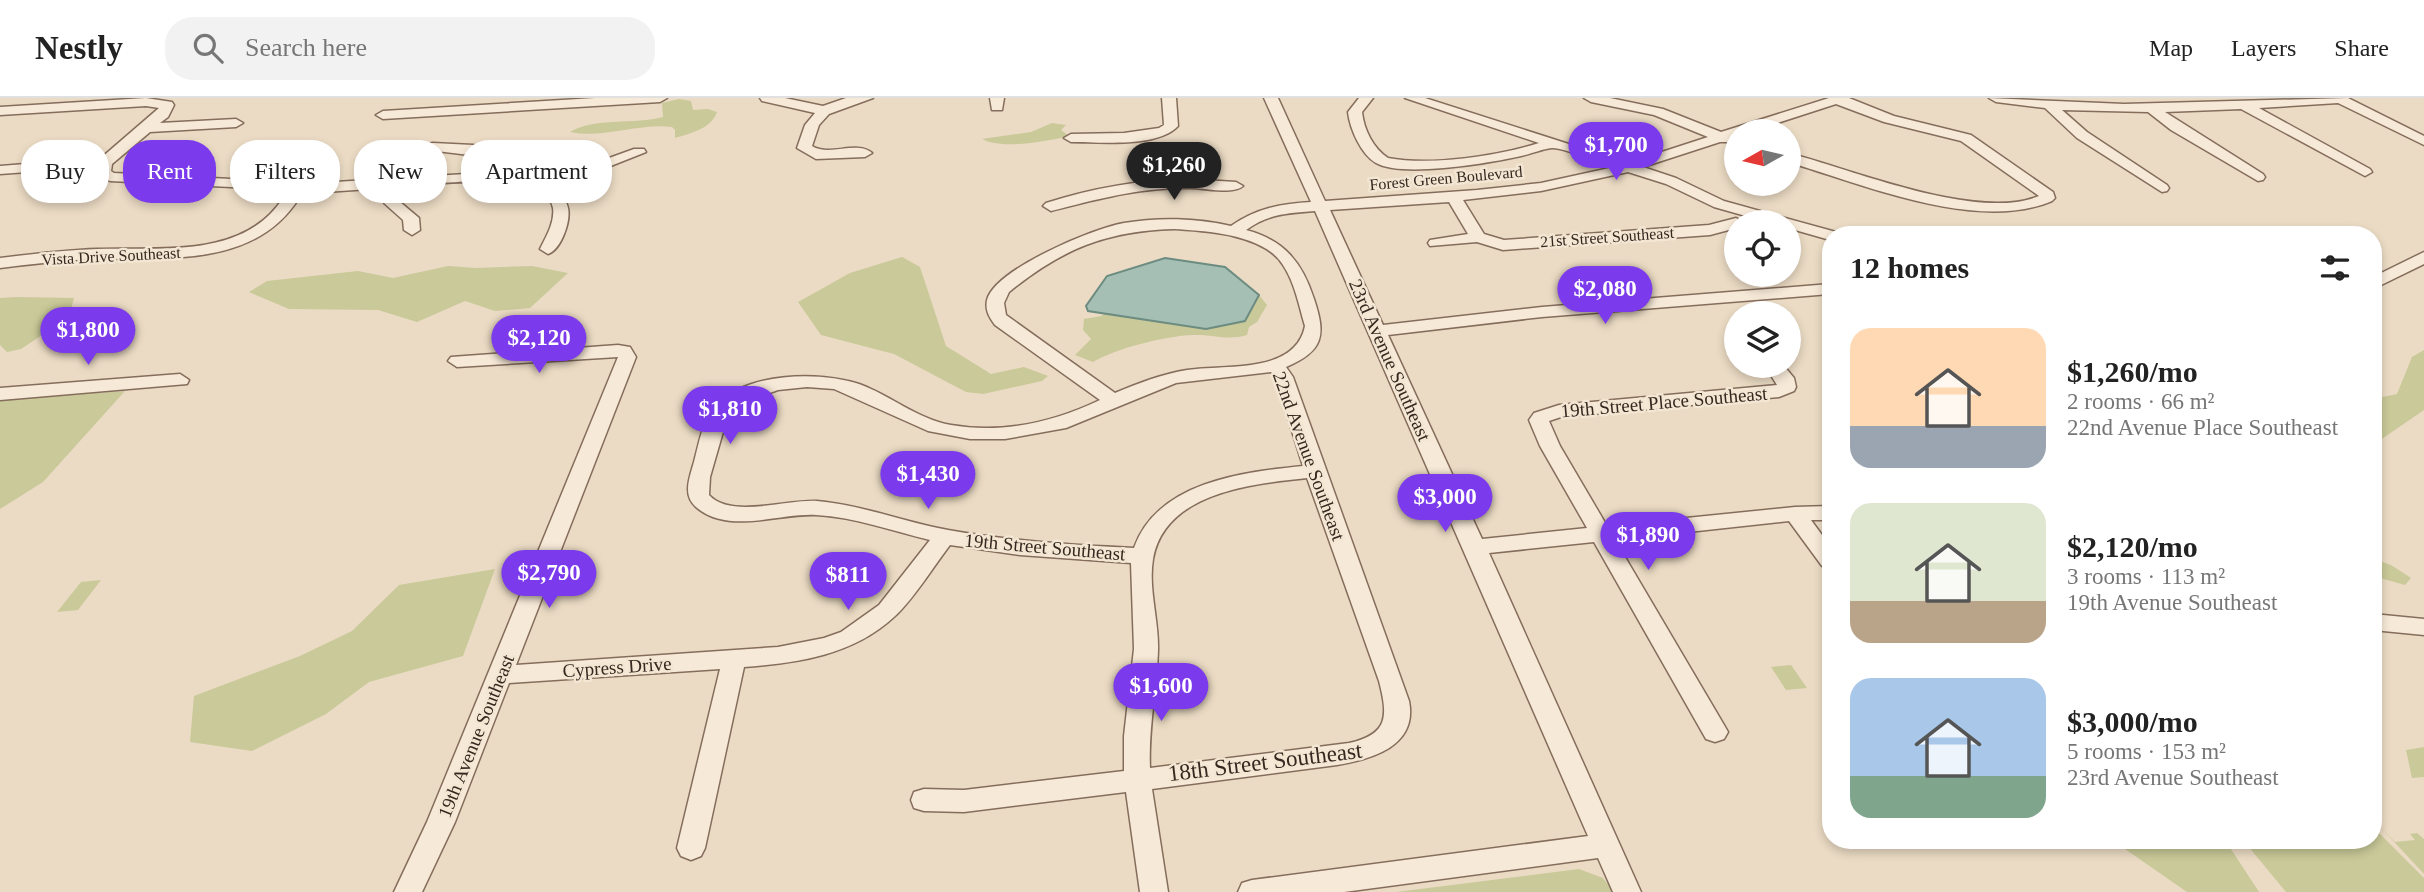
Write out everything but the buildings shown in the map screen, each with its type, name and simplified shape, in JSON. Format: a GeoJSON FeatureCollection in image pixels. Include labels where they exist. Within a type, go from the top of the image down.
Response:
{"type":"FeatureCollection","features":[{"type":"Feature","properties":{"kind":"street"},"geometry":{"type":"LineString","coordinates":[[383,115],[660,98]]}},
{"type":"Feature","properties":{"kind":"street"},"geometry":{"type":"LineString","coordinates":[[767,98],[824,111],[866,98]]}},
{"type":"Feature","properties":{"kind":"street"},"geometry":{"type":"LineString","coordinates":[[1071,138],[1145,135],[1166,131],[1171,126],[1169,98]]}},
{"type":"Feature","properties":{"kind":"street","name":"23rd Avenue Southeast"},"geometry":{"type":"LineString","coordinates":[[1271,98],[1628,892]]}},
{"type":"Feature","properties":{"kind":"street"},"geometry":{"type":"LineString","coordinates":[[1366,98],[1355,116],[1374,153],[1383,161],[1407,164],[1476,159],[1531,151],[1553,143]]}},
{"type":"Feature","properties":{"kind":"street"},"geometry":{"type":"LineString","coordinates":[[1412,98],[1681,184],[1727,210]]}},
{"type":"Feature","properties":{"kind":"street"},"geometry":{"type":"LineString","coordinates":[[1591,98],[1658,112],[1724,138]]}},
{"type":"Feature","properties":{"kind":"street"},"geometry":{"type":"LineString","coordinates":[[1996,98],[2048,104],[2149,106],[2339,99],[2424,141]]}},
{"type":"Feature","properties":{"kind":"street"},"geometry":{"type":"LineString","coordinates":[[1801,160],[1944,203],[1967,206],[2016,204],[2048,198],[2045,192],[1966,138],[1889,119],[1839,99]]}},
{"type":"Feature","properties":{"kind":"street","name":"Forest Green Boulevard"},"geometry":{"type":"LineString","coordinates":[[1778,119],[1839,99]]}},
{"type":"Feature","properties":{"kind":"street"},"geometry":{"type":"LineString","coordinates":[[0,111],[146,102],[167,105],[167,110],[109,160]]}},
{"type":"Feature","properties":{"kind":"street"},"geometry":{"type":"LineString","coordinates":[[2048,104],[2075,130],[2162,188]]}},
{"type":"Feature","properties":{"kind":"street"},"geometry":{"type":"LineString","coordinates":[[2242,104],[2365,172]]}},
{"type":"Feature","properties":{"kind":"street"},"geometry":{"type":"LineString","coordinates":[[2149,106],[2176,127],[2258,177]]}},
{"type":"Feature","properties":{"kind":"street"},"geometry":{"type":"LineString","coordinates":[[824,111],[809,128],[804,148],[808,153],[866,153]]}},
{"type":"Feature","properties":{"kind":"street"},"geometry":{"type":"LineString","coordinates":[[147,128],[236,123]]}},
{"type":"Feature","properties":{"kind":"street","name":"Forest Green Boulevard"},"geometry":{"type":"LineString","coordinates":[[1239,234],[1267,220],[1320,206],[1541,187],[1628,167],[1724,136]]}},
{"type":"Feature","properties":{"kind":"street"},"geometry":{"type":"LineString","coordinates":[[1807,162],[1824,150]]}},
{"type":"Feature","properties":{"kind":"street"},"geometry":{"type":"LineString","coordinates":[[612,162],[639,152]]}},
{"type":"Feature","properties":{"kind":"street"},"geometry":{"type":"LineString","coordinates":[[0,170],[21,169]]}},
{"type":"Feature","properties":{"kind":"street"},"geometry":{"type":"LineString","coordinates":[[109,176],[230,182]]}},
{"type":"Feature","properties":{"kind":"street"},"geometry":{"type":"LineString","coordinates":[[1236,186],[1156,202],[1106,231],[1073,245],[1008,285],[997,296],[997,316],[1005,325],[1113,400],[1173,378],[1275,365]]}},
{"type":"Feature","properties":{"kind":"street"},"geometry":{"type":"LineString","coordinates":[[1051,206],[1097,191],[1156,202]]}},
{"type":"Feature","properties":{"kind":"street"},"geometry":{"type":"LineString","coordinates":[[1453,196],[1478,237]]}},
{"type":"Feature","properties":{"kind":"street","name":"22nd Avenue Southeast"},"geometry":{"type":"LineString","coordinates":[[1156,202],[1183,225],[1239,234],[1270,245],[1286,257],[1314,326],[1307,346],[1275,365],[1284,377],[1396,700],[1399,710],[1397,720],[1387,737]]}},
{"type":"Feature","properties":{"kind":"street","name":"Vista Drive Southeast"},"geometry":{"type":"LineString","coordinates":[[0,263],[97,253],[166,255],[213,247],[239,239],[270,222],[289,203]]}},
{"type":"Feature","properties":{"kind":"street"},"geometry":{"type":"LineString","coordinates":[[392,203],[411,218],[412,230]]}},
{"type":"Feature","properties":{"kind":"street"},"geometry":{"type":"LineString","coordinates":[[548,249],[558,225],[561,208],[559,203]]}},
{"type":"Feature","properties":{"kind":"street"},"geometry":{"type":"LineString","coordinates":[[1602,220],[1615,236]]}},
{"type":"Feature","properties":{"kind":"street","name":"21st Street Southeast"},"geometry":{"type":"LineString","coordinates":[[1436,243],[1478,237],[1503,245],[1715,229],[1724,225]]}},
{"type":"Feature","properties":{"kind":"street"},"geometry":{"type":"LineString","coordinates":[[1801,230],[1822,234]]}},
{"type":"Feature","properties":{"kind":"street"},"geometry":{"type":"LineString","coordinates":[[2382,278],[2424,257]]}},
{"type":"Feature","properties":{"kind":"street"},"geometry":{"type":"LineString","coordinates":[[1376,331],[1542,312],[1822,290]]}},
{"type":"Feature","properties":{"kind":"street"},"geometry":{"type":"LineString","coordinates":[[1734,297],[1737,301]]}},
{"type":"Feature","properties":{"kind":"street","name":"19th Avenue Southeast"},"geometry":{"type":"LineString","coordinates":[[408,892],[442,822],[627,357],[624,351],[618,350],[457,360]]}},
{"type":"Feature","properties":{"kind":"street","name":"19th Street Place Southeast"},"geometry":{"type":"LineString","coordinates":[[1601,534],[1541,429],[1541,417],[1559,411],[1769,392],[1787,387],[1785,378]]}},
{"type":"Feature","properties":{"kind":"street"},"geometry":{"type":"LineString","coordinates":[[0,394],[180,380]]}},
{"type":"Feature","properties":{"kind":"street","name":"19th Street Southeast"},"geometry":{"type":"LineString","coordinates":[[1113,400],[1091,411],[1041,428],[968,432],[918,422],[859,391],[830,382],[781,384],[742,396],[728,405],[716,418],[698,483],[698,495],[705,504],[735,513],[823,508],[944,537],[1000,545],[1142,556],[1160,522],[1189,500],[1237,481],[1315,471]]}},
{"type":"Feature","properties":{"kind":"street"},"geometry":{"type":"LineString","coordinates":[[1475,547],[1822,513]]}},
{"type":"Feature","properties":{"kind":"street"},"geometry":{"type":"LineString","coordinates":[[1795,514],[1822,550]]}},
{"type":"Feature","properties":{"kind":"street"},"geometry":{"type":"LineString","coordinates":[[1601,534],[1715,732]]}},
{"type":"Feature","properties":{"kind":"street","name":"Cypress Drive"},"geometry":{"type":"LineString","coordinates":[[501,675],[811,651],[849,638],[887,611],[944,537]]}},
{"type":"Feature","properties":{"kind":"street"},"geometry":{"type":"LineString","coordinates":[[1142,556],[1146,648],[1137,727],[1139,778],[1154,892]]}},
{"type":"Feature","properties":{"kind":"street"},"geometry":{"type":"LineString","coordinates":[[2382,623],[2424,627]]}},
{"type":"Feature","properties":{"kind":"street"},"geometry":{"type":"LineString","coordinates":[[691,848],[734,659]]}},
{"type":"Feature","properties":{"kind":"street","name":"18th Street Southeast"},"geometry":{"type":"LineString","coordinates":[[924,800],[964,801],[1352,752],[1375,747],[1387,737]]}},
{"type":"Feature","properties":{"kind":"street"},"geometry":{"type":"LineString","coordinates":[[1252,892],[1607,845]]}},
{"type":"Feature","properties":{"kind":"green space"},"geometry":{"type":"Polygon","coordinates":[[[679,99],[691,101],[693,110],[708,109],[717,112],[710,123],[675,138],[675,130],[672,127],[659,126],[596,134],[570,132],[591,124],[663,117],[662,103],[679,99]]]}},
{"type":"Feature","properties":{"kind":"green space"},"geometry":{"type":"Polygon","coordinates":[[[1052,123],[1066,125],[1061,130],[1069,136],[1013,144],[982,139],[1031,132],[1052,123]]]}},
{"type":"Feature","properties":{"kind":"green space"},"geometry":{"type":"Polygon","coordinates":[[[902,257],[920,267],[946,346],[991,374],[1024,367],[1048,376],[1042,381],[983,394],[966,392],[894,354],[821,335],[798,302],[850,273],[902,257]]]}},
{"type":"Feature","properties":{"kind":"green space"},"geometry":{"type":"Polygon","coordinates":[[[448,266],[532,266],[568,273],[530,308],[495,311],[465,301],[417,322],[378,310],[289,309],[249,292],[267,281],[358,271],[393,278],[448,266]]]}},
{"type":"Feature","properties":{"kind":"green space"},"geometry":{"type":"Polygon","coordinates":[[[1259,295],[1267,305],[1257,322],[1249,327],[1247,335],[1169,338],[1128,348],[1093,362],[1075,355],[1091,339],[1083,330],[1084,319],[1105,313],[1207,329],[1245,321],[1259,295]]]}},
{"type":"Feature","properties":{"kind":"green space"},"geometry":{"type":"Polygon","coordinates":[[[0,298],[74,298],[69,317],[21,349],[7,352],[0,345],[0,298]]]}},
{"type":"Feature","properties":{"kind":"green space"},"geometry":{"type":"Polygon","coordinates":[[[2424,350],[2424,410],[2382,439],[2382,397],[2397,394],[2412,357],[2424,350]]]}},
{"type":"Feature","properties":{"kind":"green space"},"geometry":{"type":"Polygon","coordinates":[[[125,391],[43,482],[0,509],[0,400],[125,391]]]}},
{"type":"Feature","properties":{"kind":"green space"},"geometry":{"type":"Polygon","coordinates":[[[2382,562],[2411,578],[2405,585],[2382,579],[2382,562]]]}},
{"type":"Feature","properties":{"kind":"green space"},"geometry":{"type":"Polygon","coordinates":[[[495,569],[463,656],[369,682],[326,714],[252,751],[190,742],[194,696],[300,656],[352,631],[399,585],[495,569]]]}},
{"type":"Feature","properties":{"kind":"green space"},"geometry":{"type":"Polygon","coordinates":[[[101,580],[78,610],[57,612],[81,582],[101,580]]]}},
{"type":"Feature","properties":{"kind":"green space"},"geometry":{"type":"Polygon","coordinates":[[[1791,665],[1807,688],[1786,690],[1771,667],[1791,665]]]}},
{"type":"Feature","properties":{"kind":"green space"},"geometry":{"type":"Polygon","coordinates":[[[2424,747],[2424,777],[2412,778],[2406,750],[2424,747]]]}},
{"type":"Feature","properties":{"kind":"green space"},"geometry":{"type":"Polygon","coordinates":[[[2382,828],[2395,842],[2415,840],[2410,834],[2417,833],[2424,839],[2424,874],[2382,828]]]}},
{"type":"Feature","properties":{"kind":"green space"},"geometry":{"type":"Polygon","coordinates":[[[2382,836],[2424,878],[2424,892],[2286,892],[2250,849],[2382,849],[2382,836]]]}},
{"type":"Feature","properties":{"kind":"green space"},"geometry":{"type":"Polygon","coordinates":[[[2125,849],[2231,849],[2259,892],[2187,892],[2125,849]]]}},
{"type":"Feature","properties":{"kind":"green space"},"geometry":{"type":"Polygon","coordinates":[[[1579,869],[1603,878],[1614,892],[1396,892],[1579,869]]]}},
{"type":"Feature","properties":{"kind":"shaded area"},"geometry":{"type":"Polygon","coordinates":[[[1165,258],[1225,267],[1259,295],[1245,321],[1206,329],[1088,311],[1086,306],[1107,276],[1165,258]]]}}]}
